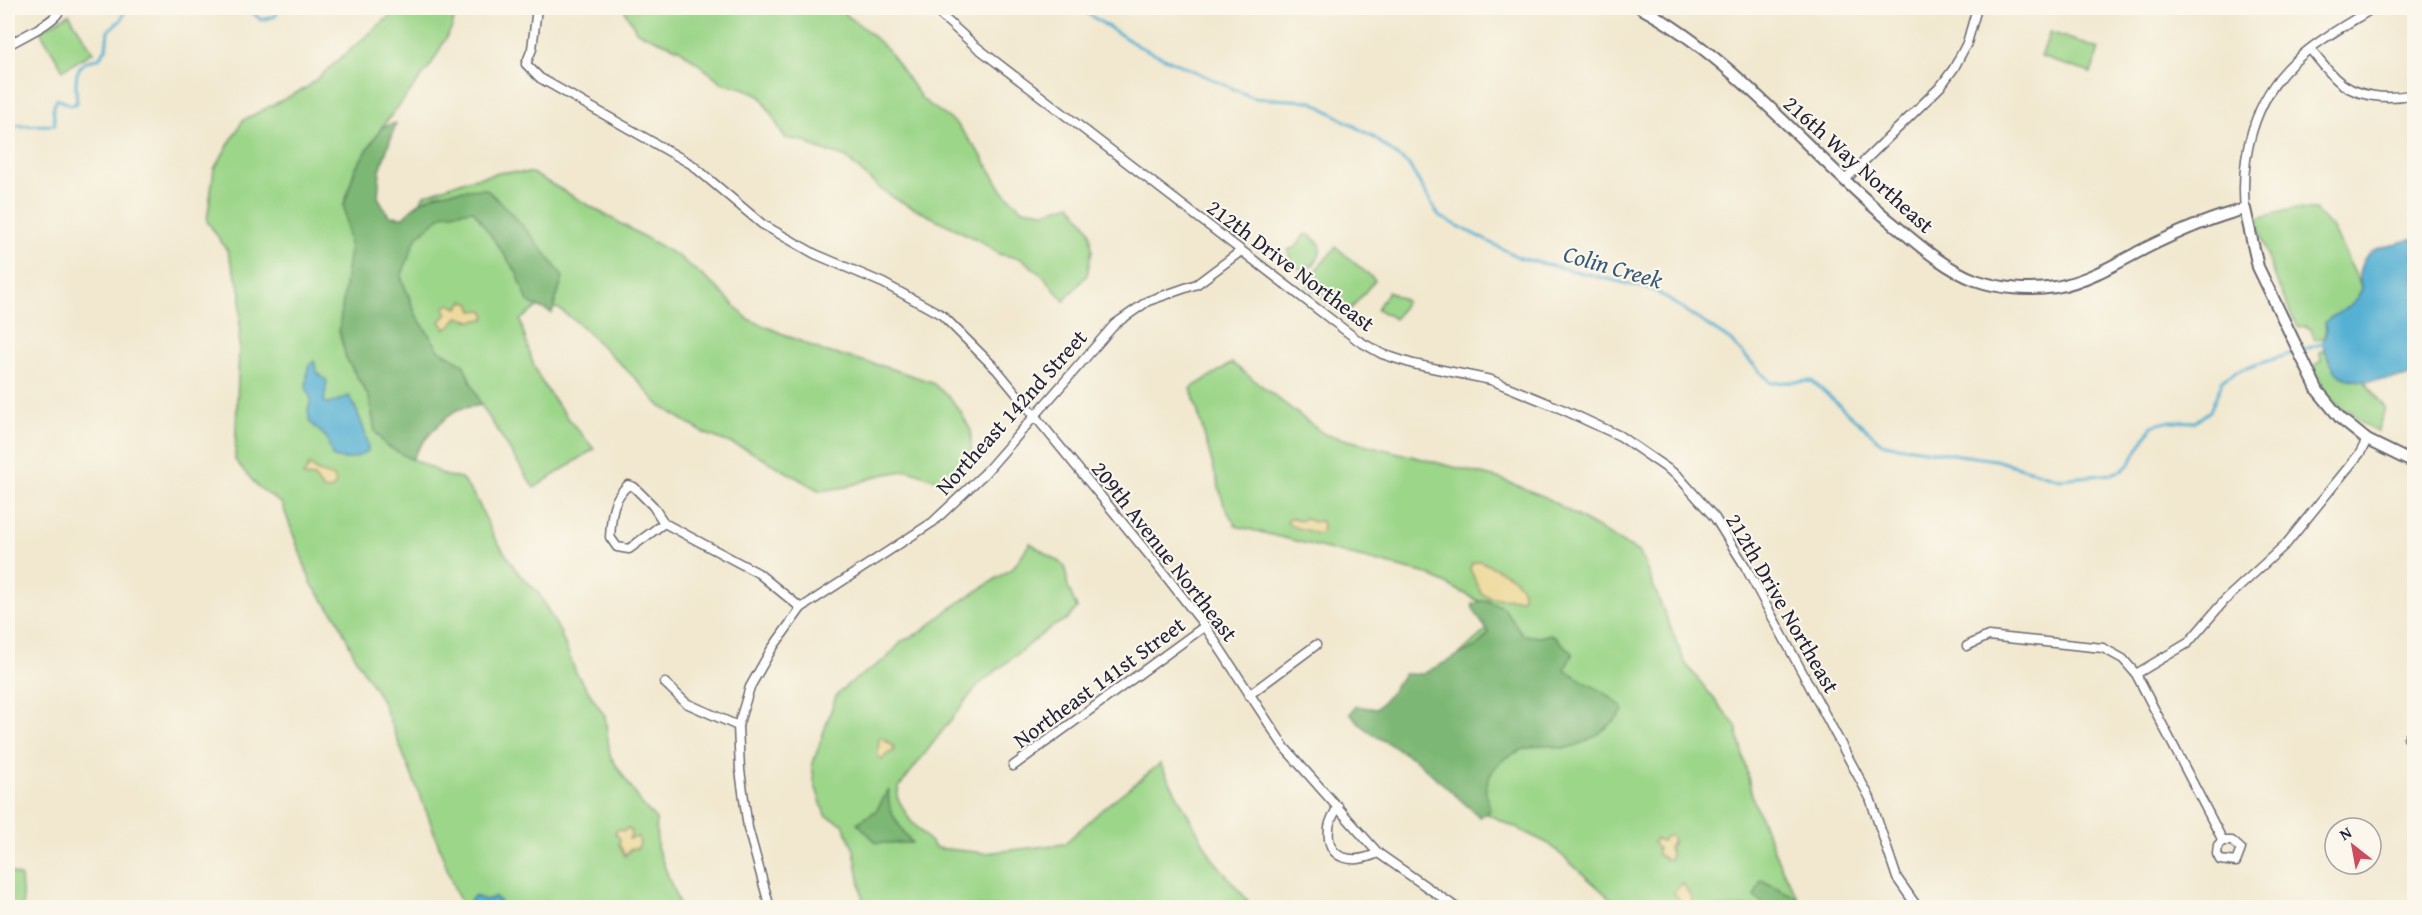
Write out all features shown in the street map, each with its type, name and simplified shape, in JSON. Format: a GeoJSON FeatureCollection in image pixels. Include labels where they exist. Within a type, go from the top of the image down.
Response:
{"type":"FeatureCollection","features":[{"type":"Feature","properties":{"kind":"street"},"geometry":{"type":"LineString","coordinates":[[8,45],[59,14],[61,8]]}},
{"type":"Feature","properties":{"kind":"street","name":"209th Avenue Northeast"},"geometry":{"type":"LineString","coordinates":[[537,8],[531,49],[526,64],[540,78],[691,164],[762,224],[815,254],[883,283],[942,315],[996,370],[1035,416],[1205,626],[1285,748],[1378,853],[1457,908]]}},
{"type":"Feature","properties":{"kind":"street","name":"212th Drive Northeast"},"geometry":{"type":"LineString","coordinates":[[933,8],[975,45],[1359,341],[1382,354],[1413,364],[1491,380],[1620,436],[1678,476],[1715,518],[1745,566],[1870,798],[1897,878],[1918,908]]}},
{"type":"Feature","properties":{"kind":"street","name":"216th Way Northeast"},"geometry":{"type":"LineString","coordinates":[[1641,8],[1691,38],[1916,242],[1945,264],[1974,279],[2002,287],[2036,289],[2076,282],[2202,222],[2245,209]]}},
{"type":"Feature","properties":{"kind":"street"},"geometry":{"type":"LineString","coordinates":[[1845,180],[1940,87],[1954,68],[1967,43],[1977,8]]}},
{"type":"Feature","properties":{"kind":"street"},"geometry":{"type":"LineString","coordinates":[[2373,8],[2310,49],[2293,63],[2271,89],[2253,128],[2245,159],[2245,209],[2258,267],[2303,362],[2325,402],[2341,419],[2367,440],[2415,463]]}},
{"type":"Feature","properties":{"kind":"street"},"geometry":{"type":"LineString","coordinates":[[2310,49],[2336,80],[2354,90],[2379,97],[2402,97],[2415,94]]}},
{"type":"Feature","properties":{"kind":"street","name":"Northeast 142nd Street"},"geometry":{"type":"LineString","coordinates":[[770,908],[748,828],[740,770],[738,726],[750,687],[771,650],[801,608],[933,522],[984,474],[1115,324],[1148,302],[1197,284],[1241,250]]}},
{"type":"Feature","properties":{"kind":"street"},"geometry":{"type":"LineString","coordinates":[[2136,674],[2188,643],[2225,600],[2287,543],[2360,453],[2367,440]]}},
{"type":"Feature","properties":{"kind":"street"},"geometry":{"type":"LineString","coordinates":[[664,524],[629,549],[617,547],[610,537],[612,512],[617,495],[628,485],[634,487],[653,506],[664,524],[758,573],[801,608]]}},
{"type":"Feature","properties":{"kind":"street","name":"Northeast 141st Street"},"geometry":{"type":"LineString","coordinates":[[1013,766],[1205,626]]}},
{"type":"Feature","properties":{"kind":"street"},"geometry":{"type":"LineString","coordinates":[[1967,646],[1988,636],[2103,648],[2123,659],[2136,674],[2223,841]]}},
{"type":"Feature","properties":{"kind":"street"},"geometry":{"type":"LineString","coordinates":[[1249,695],[1316,645]]}},
{"type":"Feature","properties":{"kind":"street"},"geometry":{"type":"LineString","coordinates":[[665,683],[686,703],[738,726]]}},
{"type":"Feature","properties":{"kind":"street"},"geometry":{"type":"LineString","coordinates":[[2408,738],[2415,730]]}},
{"type":"Feature","properties":{"kind":"street"},"geometry":{"type":"LineString","coordinates":[[1338,806],[1329,826],[1329,841],[1337,854],[1348,861],[1364,860],[1378,853]]}},
{"type":"Feature","properties":{"kind":"green space"},"geometry":{"type":"Polygon","coordinates":[[[399,8],[457,8],[452,27],[431,65],[382,127],[355,169],[344,205],[350,250],[339,331],[346,358],[369,397],[375,431],[385,445],[447,476],[461,478],[477,500],[494,537],[519,574],[538,592],[560,632],[576,673],[605,716],[610,756],[642,804],[656,819],[657,847],[680,907],[464,907],[455,891],[429,818],[381,699],[356,659],[337,618],[312,585],[282,504],[257,486],[235,460],[241,292],[227,250],[207,221],[214,169],[243,120],[306,88],[399,8]]]}},
{"type":"Feature","properties":{"kind":"green space"},"geometry":{"type":"Polygon","coordinates":[[[623,8],[837,8],[888,50],[922,99],[957,124],[981,155],[1002,190],[1022,209],[1045,212],[1071,204],[1090,230],[1092,250],[1087,275],[1064,301],[1044,277],[1022,259],[999,254],[978,240],[899,201],[879,188],[845,157],[818,149],[804,141],[785,138],[761,97],[744,88],[724,84],[679,49],[637,32],[623,8]]]}},
{"type":"Feature","properties":{"kind":"green space"},"geometry":{"type":"Polygon","coordinates":[[[69,14],[93,52],[63,70],[40,31],[69,14]]]}},
{"type":"Feature","properties":{"kind":"green space"},"geometry":{"type":"Polygon","coordinates":[[[2050,32],[2099,49],[2091,73],[2041,57],[2050,32]]]}},
{"type":"Feature","properties":{"kind":"green space"},"geometry":{"type":"Polygon","coordinates":[[[396,123],[380,170],[378,197],[389,216],[403,217],[422,201],[440,193],[486,189],[527,231],[563,277],[552,313],[528,302],[517,273],[473,210],[444,214],[416,238],[401,277],[416,315],[439,350],[463,364],[481,405],[452,413],[425,440],[412,460],[385,445],[375,431],[369,397],[346,358],[339,330],[350,250],[344,205],[355,169],[382,127],[396,123]]]}},
{"type":"Feature","properties":{"kind":"green space"},"geometry":{"type":"Polygon","coordinates":[[[504,172],[532,173],[678,256],[716,287],[748,319],[823,351],[886,367],[931,382],[949,397],[971,431],[971,455],[950,476],[937,480],[909,470],[881,475],[846,487],[820,491],[748,450],[704,433],[660,406],[636,379],[579,324],[559,309],[540,305],[520,320],[532,360],[538,375],[554,400],[594,449],[534,488],[481,405],[463,364],[439,350],[416,315],[401,277],[403,234],[424,195],[463,181],[504,172]]]}},
{"type":"Feature","properties":{"kind":"green space"},"geometry":{"type":"Polygon","coordinates":[[[2293,209],[2315,210],[2333,229],[2362,288],[2353,303],[2328,319],[2324,337],[2315,340],[2311,329],[2305,326],[2298,327],[2285,300],[2269,261],[2257,218],[2293,209]]]}},
{"type":"Feature","properties":{"kind":"green space"},"geometry":{"type":"Polygon","coordinates":[[[1304,235],[1309,235],[1320,244],[1320,251],[1313,264],[1302,269],[1296,267],[1291,261],[1288,250],[1296,247],[1304,235]]]}},
{"type":"Feature","properties":{"kind":"green space"},"geometry":{"type":"Polygon","coordinates":[[[1336,247],[1375,280],[1345,316],[1305,283],[1336,247]]]}},
{"type":"Feature","properties":{"kind":"green space"},"geometry":{"type":"Polygon","coordinates":[[[1388,291],[1406,301],[1395,319],[1377,309],[1388,291]]]}},
{"type":"Feature","properties":{"kind":"green space"},"geometry":{"type":"Polygon","coordinates":[[[2325,350],[2335,370],[2343,376],[2364,381],[2385,408],[2377,432],[2363,424],[2349,410],[2345,412],[2329,396],[2312,367],[2321,361],[2320,352],[2325,350]]]}},
{"type":"Feature","properties":{"kind":"green space"},"geometry":{"type":"Polygon","coordinates":[[[1232,363],[1324,434],[1501,479],[1545,497],[1640,553],[1685,663],[1736,726],[1753,799],[1780,865],[1803,907],[1620,907],[1549,844],[1483,812],[1435,676],[1504,614],[1427,574],[1236,526],[1224,505],[1191,388],[1232,363]]]}},
{"type":"Feature","properties":{"kind":"green space"},"geometry":{"type":"Polygon","coordinates":[[[1030,543],[1065,566],[1068,587],[1077,608],[1069,618],[1050,628],[977,686],[899,787],[897,797],[910,820],[936,848],[986,853],[1064,844],[1106,806],[1160,764],[1212,858],[1253,907],[864,907],[854,850],[843,824],[825,815],[815,785],[812,766],[836,696],[847,685],[887,658],[902,641],[921,632],[949,609],[1013,568],[1030,543]]]}},
{"type":"Feature","properties":{"kind":"green space"},"geometry":{"type":"Polygon","coordinates":[[[1485,600],[1503,607],[1523,635],[1539,637],[1551,634],[1573,653],[1565,669],[1604,692],[1624,710],[1612,723],[1582,743],[1566,748],[1546,745],[1533,747],[1505,759],[1497,765],[1487,782],[1486,794],[1490,810],[1480,817],[1416,760],[1369,732],[1350,714],[1356,706],[1376,709],[1404,674],[1423,674],[1478,645],[1489,633],[1472,604],[1485,600]]]}},
{"type":"Feature","properties":{"kind":"green space"},"geometry":{"type":"Polygon","coordinates":[[[889,789],[891,811],[912,843],[877,843],[857,823],[876,811],[889,789]]]}},
{"type":"Feature","properties":{"kind":"green space"},"geometry":{"type":"Polygon","coordinates":[[[8,871],[21,877],[23,907],[8,907],[8,871]]]}},
{"type":"Feature","properties":{"kind":"green space"},"geometry":{"type":"Polygon","coordinates":[[[1761,880],[1796,897],[1799,907],[1768,907],[1754,897],[1761,880]]]}},
{"type":"Feature","properties":{"kind":"sand"},"geometry":{"type":"Polygon","coordinates":[[[463,301],[470,303],[473,311],[483,310],[486,316],[484,319],[471,321],[458,317],[450,327],[445,329],[440,321],[447,314],[444,308],[449,304],[458,308],[463,301]]]}},
{"type":"Feature","properties":{"kind":"sand"},"geometry":{"type":"Polygon","coordinates":[[[310,465],[316,471],[334,477],[336,484],[331,490],[323,489],[314,477],[303,476],[310,465]]]}},
{"type":"Feature","properties":{"kind":"sand"},"geometry":{"type":"Polygon","coordinates":[[[1305,518],[1313,522],[1321,521],[1322,532],[1316,534],[1287,523],[1288,519],[1301,521],[1305,518]]]}},
{"type":"Feature","properties":{"kind":"sand"},"geometry":{"type":"Polygon","coordinates":[[[1480,561],[1515,580],[1523,592],[1522,599],[1491,598],[1481,593],[1470,569],[1472,563],[1480,561]]]}},
{"type":"Feature","properties":{"kind":"sand"},"geometry":{"type":"Polygon","coordinates":[[[879,738],[893,746],[894,751],[882,760],[878,756],[879,738]]]}},
{"type":"Feature","properties":{"kind":"sand"},"geometry":{"type":"Polygon","coordinates":[[[628,828],[632,832],[629,839],[638,837],[640,843],[638,848],[631,849],[625,856],[619,844],[620,839],[615,833],[618,829],[623,831],[628,828]]]}},
{"type":"Feature","properties":{"kind":"sand"},"geometry":{"type":"Polygon","coordinates":[[[1666,836],[1671,836],[1673,841],[1669,848],[1670,859],[1657,854],[1658,849],[1653,842],[1656,839],[1662,841],[1666,836]]]}},
{"type":"Feature","properties":{"kind":"sand"},"geometry":{"type":"Polygon","coordinates":[[[1683,883],[1692,899],[1691,907],[1678,907],[1681,901],[1673,892],[1683,883]]]}},
{"type":"Feature","properties":{"kind":"water"},"geometry":{"type":"Polygon","coordinates":[[[2414,238],[2414,376],[2363,381],[2344,377],[2332,366],[2322,343],[2326,332],[2325,322],[2351,304],[2359,295],[2362,288],[2359,272],[2368,254],[2381,247],[2414,238]]]}},
{"type":"Feature","properties":{"kind":"water"},"geometry":{"type":"Polygon","coordinates":[[[314,361],[317,372],[327,381],[324,401],[329,404],[349,396],[355,408],[368,445],[368,451],[359,456],[346,459],[332,456],[327,438],[310,422],[308,411],[311,399],[306,387],[308,367],[314,361]]]}},
{"type":"Feature","properties":{"kind":"water"},"geometry":{"type":"Polygon","coordinates":[[[474,896],[486,900],[495,897],[499,900],[499,907],[469,907],[474,896]]]}},
{"type":"Feature","properties":{"kind":"waterway"},"geometry":{"type":"LineString","coordinates":[[8,128],[10,126],[55,125],[53,108],[57,99],[71,105],[77,103],[76,80],[79,68],[83,64],[98,59],[106,49],[108,31],[121,20],[126,8]]}},
{"type":"Feature","properties":{"kind":"waterway"},"geometry":{"type":"LineString","coordinates":[[175,8],[188,8]]}},
{"type":"Feature","properties":{"kind":"waterway"},"geometry":{"type":"LineString","coordinates":[[252,8],[250,10],[261,20],[275,16],[279,8]]}},
{"type":"Feature","properties":{"kind":"waterway","name":"Colin Creek"},"geometry":{"type":"LineString","coordinates":[[1079,8],[1138,46],[1254,98],[1311,101],[1373,137],[1409,165],[1439,216],[1520,258],[1654,290],[1730,340],[1771,383],[1812,381],[1883,444],[1995,460],[2060,479],[2111,474],[2123,470],[2130,463],[2152,426],[2170,421],[2195,422],[2210,411],[2223,380],[2237,371],[2295,352]]}},
{"type":"Feature","properties":{"kind":"waterway","name":"Colin Creek"},"geometry":{"type":"LineString","coordinates":[[2302,350],[2324,343]]}}]}
